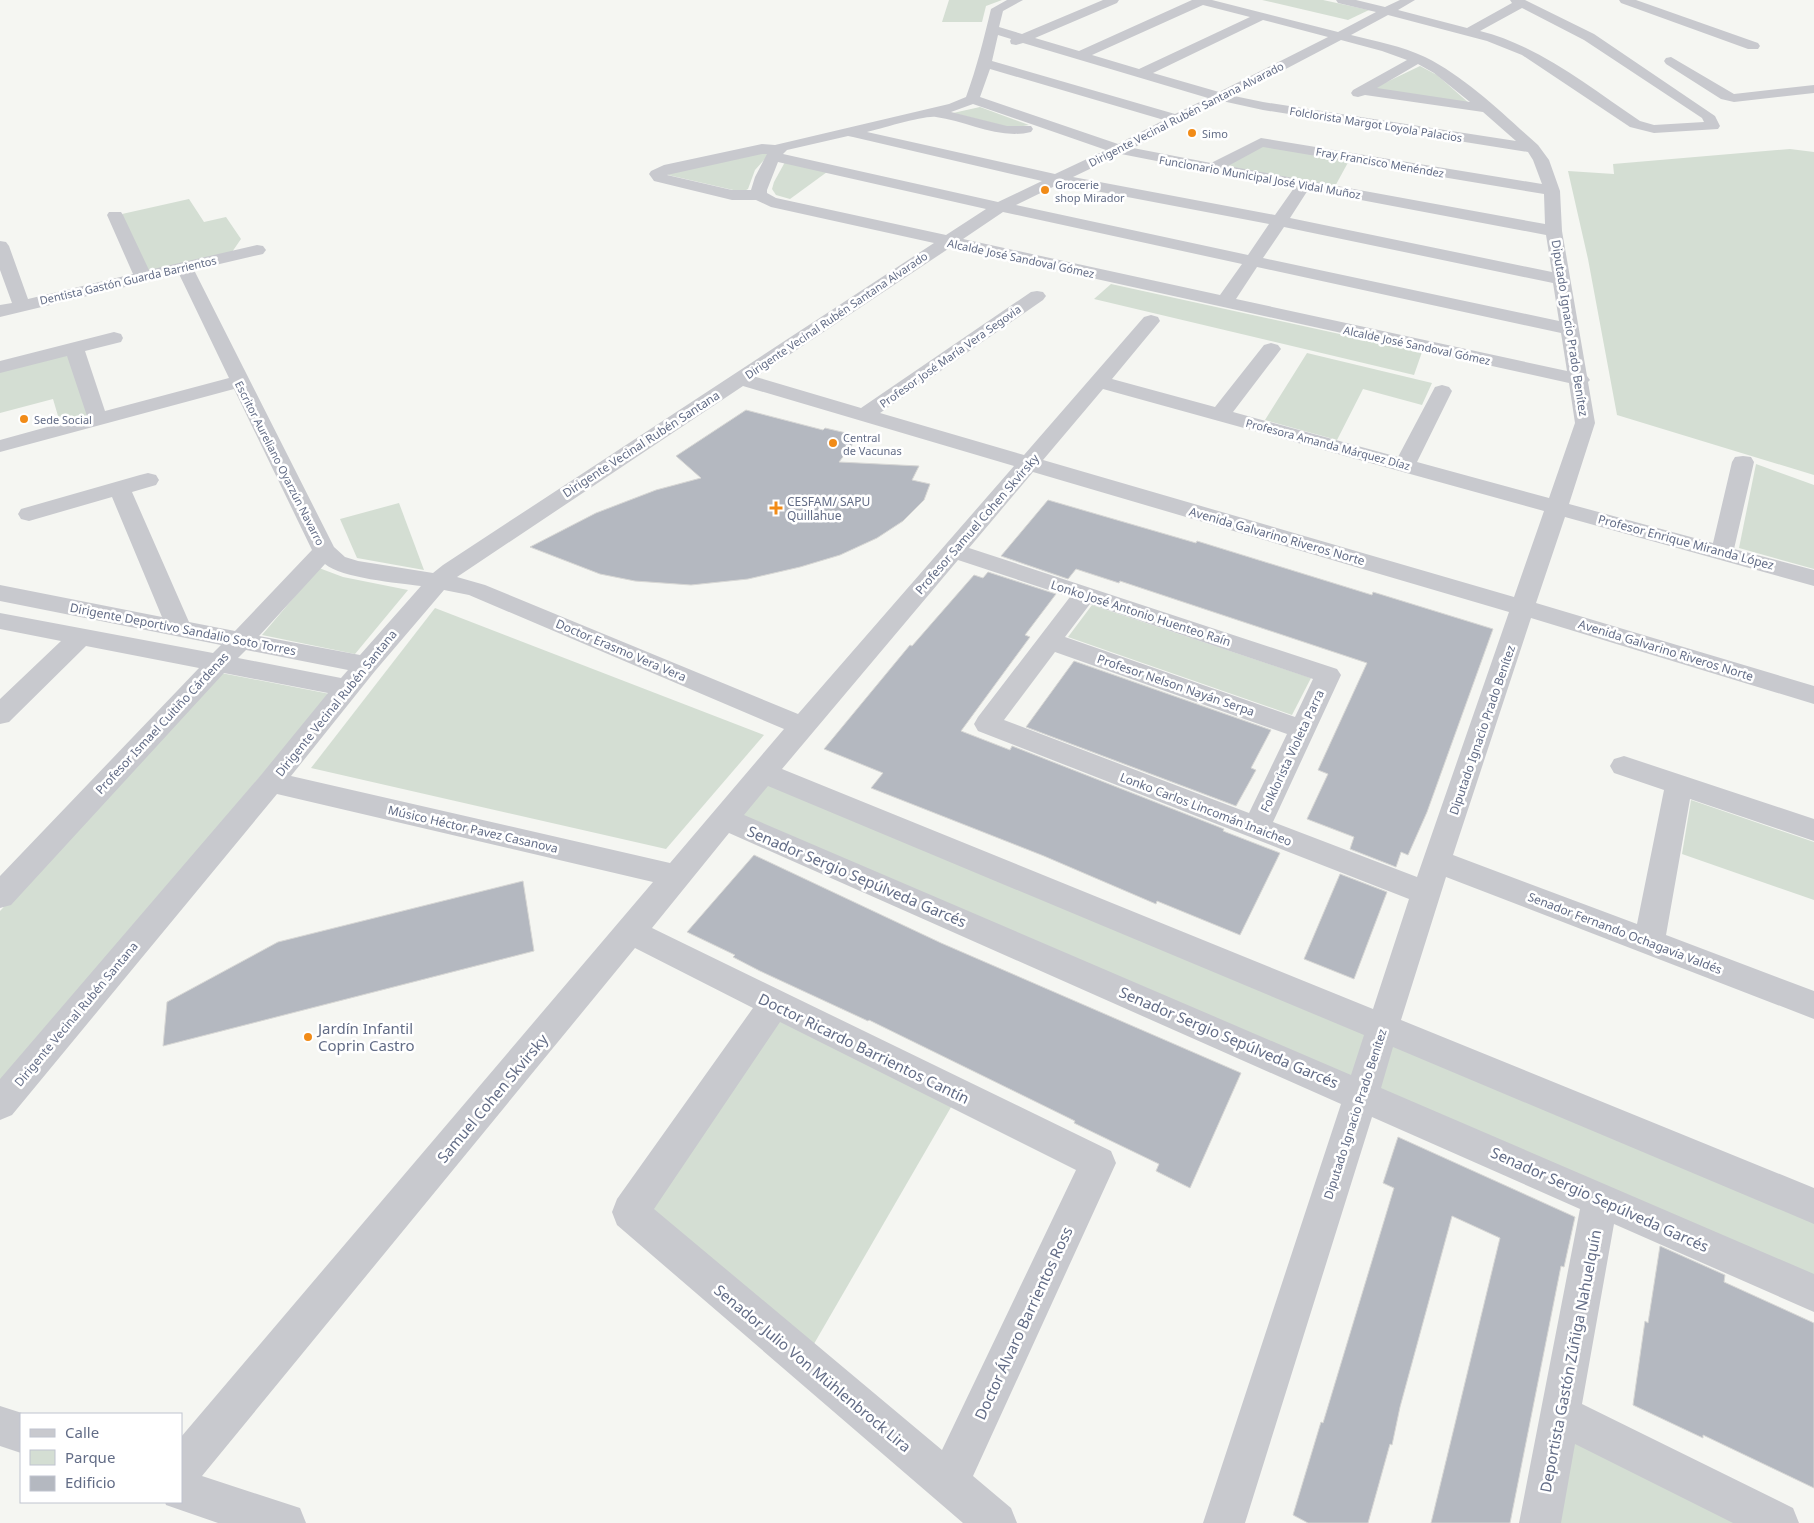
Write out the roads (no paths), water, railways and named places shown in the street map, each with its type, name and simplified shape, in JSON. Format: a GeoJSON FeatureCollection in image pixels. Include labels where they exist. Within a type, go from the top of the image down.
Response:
{"type":"FeatureCollection","features":[{"type":"Feature","properties":{"kind":"street"},"geometry":{"type":"LineString","coordinates":[[1017,0],[997,9],[986,58],[972,99],[954,107],[790,144],[775,153],[758,188],[759,195],[732,195],[660,178],[657,174],[664,170],[762,149],[775,153],[1000,207],[1570,329]]}},
{"type":"Feature","properties":{"kind":"street"},"geometry":{"type":"LineString","coordinates":[[986,58],[1023,38],[1113,0]]}},
{"type":"Feature","properties":{"kind":"street"},"geometry":{"type":"LineString","coordinates":[[1080,55],[1199,0],[1339,36]]}},
{"type":"Feature","properties":{"kind":"street"},"geometry":{"type":"LineString","coordinates":[[1342,0],[1388,10],[1469,32],[1492,38],[1527,52],[1635,124],[1654,130],[1713,126],[1708,116],[1589,37],[1519,1],[1469,32]]}},
{"type":"Feature","properties":{"kind":"street","name":"Dirigente Vecinal Rubén Santana Alvarado"},"geometry":{"type":"LineString","coordinates":[[740,379],[1000,207],[1119,149],[1409,0]]}},
{"type":"Feature","properties":{"kind":"street"},"geometry":{"type":"LineString","coordinates":[[1625,0],[1753,46]]}},
{"type":"Feature","properties":{"kind":"street"},"geometry":{"type":"LineString","coordinates":[[1141,73],[1262,16]]}},
{"type":"Feature","properties":{"kind":"street","name":"Folclorista Margot Loyola Palacios"},"geometry":{"type":"LineString","coordinates":[[992,29],[1221,97],[1372,124],[1533,148]]}},
{"type":"Feature","properties":{"kind":"street","name":"Diputado Ignacio Prado Benítez"},"geometry":{"type":"LineString","coordinates":[[1224,1523],[1436,861],[1524,608],[1585,423],[1580,380],[1554,231],[1552,191],[1541,160],[1533,148],[1439,70],[1418,59],[1387,48],[1339,36]]}},
{"type":"Feature","properties":{"kind":"street"},"geometry":{"type":"LineString","coordinates":[[986,58],[1176,119]]}},
{"type":"Feature","properties":{"kind":"street"},"geometry":{"type":"LineString","coordinates":[[1320,115],[1418,59]]}},
{"type":"Feature","properties":{"kind":"street"},"geometry":{"type":"LineString","coordinates":[[1671,61],[1726,96],[1734,98],[1814,89]]}},
{"type":"Feature","properties":{"kind":"street"},"geometry":{"type":"LineString","coordinates":[[1363,90],[1487,108]]}},
{"type":"Feature","properties":{"kind":"street","name":"Funcionario Municipal José Vidal Muñoz"},"geometry":{"type":"LineString","coordinates":[[972,99],[1119,149],[1554,231]]}},
{"type":"Feature","properties":{"kind":"street"},"geometry":{"type":"LineString","coordinates":[[933,112],[1007,130],[1026,129],[1040,122]]}},
{"type":"Feature","properties":{"kind":"street"},"geometry":{"type":"LineString","coordinates":[[1334,190],[1372,124]]}},
{"type":"Feature","properties":{"kind":"street"},"geometry":{"type":"LineString","coordinates":[[846,131],[1056,179],[1561,279]]}},
{"type":"Feature","properties":{"kind":"street","name":"Fray Francisco Menéndez"},"geometry":{"type":"LineString","coordinates":[[1213,168],[1261,142],[1552,191]]}},
{"type":"Feature","properties":{"kind":"street"},"geometry":{"type":"LineString","coordinates":[[1224,303],[1304,185]]}},
{"type":"Feature","properties":{"kind":"street","name":"Alcalde José Sandoval Gómez"},"geometry":{"type":"LineString","coordinates":[[759,195],[771,202],[946,242],[1580,380]]}},
{"type":"Feature","properties":{"kind":"street"},"geometry":{"type":"LineString","coordinates":[[115,216],[143,277]]}},
{"type":"Feature","properties":{"kind":"street","name":"Dentista Gastón Guarda Barrientos"},"geometry":{"type":"LineString","coordinates":[[0,311],[257,250]]}},
{"type":"Feature","properties":{"kind":"street"},"geometry":{"type":"LineString","coordinates":[[1,254],[22,306]]}},
{"type":"Feature","properties":{"kind":"street","name":"Escritor Aureliano Oyarzún Navarro"},"geometry":{"type":"LineString","coordinates":[[184,267],[324,551],[337,562],[355,568],[438,582]]}},
{"type":"Feature","properties":{"kind":"street","name":"Profesor José María Vera Segovia"},"geometry":{"type":"LineString","coordinates":[[864,415],[1037,296]]}},
{"type":"Feature","properties":{"kind":"street","name":"Profesor Samuel Cohen Skvirsky"},"geometry":{"type":"LineString","coordinates":[[802,726],[955,551],[1151,321]]}},
{"type":"Feature","properties":{"kind":"street"},"geometry":{"type":"LineString","coordinates":[[0,367],[114,338]]}},
{"type":"Feature","properties":{"kind":"street"},"geometry":{"type":"LineString","coordinates":[[74,348],[98,419]]}},
{"type":"Feature","properties":{"kind":"street"},"geometry":{"type":"LineString","coordinates":[[1220,415],[1271,348]]}},
{"type":"Feature","properties":{"kind":"street","name":"Avenida Galvarino Riveros Norte"},"geometry":{"type":"LineString","coordinates":[[740,379],[1524,608],[1814,695]]}},
{"type":"Feature","properties":{"kind":"street","name":"Dirigente Vecinal Rubén Santana"},"geometry":{"type":"LineString","coordinates":[[0,1104],[271,782],[346,688],[438,582],[451,570],[740,379]]}},
{"type":"Feature","properties":{"kind":"street"},"geometry":{"type":"LineString","coordinates":[[0,446],[239,381]]}},
{"type":"Feature","properties":{"kind":"street","name":"Profesora Amanda Márquez Díaz"},"geometry":{"type":"LineString","coordinates":[[1100,382],[1557,507]]}},
{"type":"Feature","properties":{"kind":"street"},"geometry":{"type":"LineString","coordinates":[[1405,465],[1442,391]]}},
{"type":"Feature","properties":{"kind":"street"},"geometry":{"type":"LineString","coordinates":[[1722,552],[1743,462]]}},
{"type":"Feature","properties":{"kind":"street"},"geometry":{"type":"LineString","coordinates":[[29,514],[148,480]]}},
{"type":"Feature","properties":{"kind":"street"},"geometry":{"type":"LineString","coordinates":[[119,488],[180,628]]}},
{"type":"Feature","properties":{"kind":"street","name":"Profesor Enrique Miranda López"},"geometry":{"type":"LineString","coordinates":[[1557,507],[1814,578]]}},
{"type":"Feature","properties":{"kind":"street","name":"Profesor Ismael Cuitiño Cárdenas"},"geometry":{"type":"LineString","coordinates":[[0,896],[324,551]]}},
{"type":"Feature","properties":{"kind":"street","name":"Lonko José Antonio Huenteo Raín"},"geometry":{"type":"LineString","coordinates":[[955,551],[1328,675]]}},
{"type":"Feature","properties":{"kind":"street","name":"Doctor Erasmo Vera Vera"},"geometry":{"type":"LineString","coordinates":[[438,582],[477,590],[802,726]]}},
{"type":"Feature","properties":{"kind":"street","name":"Dirigente Deportivo Sandalio Soto Torres"},"geometry":{"type":"LineString","coordinates":[[0,593],[366,665]]}},
{"type":"Feature","properties":{"kind":"street"},"geometry":{"type":"LineString","coordinates":[[1050,641],[1085,594]]}},
{"type":"Feature","properties":{"kind":"street"},"geometry":{"type":"LineString","coordinates":[[0,621],[346,688]]}},
{"type":"Feature","properties":{"kind":"street"},"geometry":{"type":"LineString","coordinates":[[0,715],[80,637]]}},
{"type":"Feature","properties":{"kind":"street","name":"Lonko Carlos Lincomán Inaicheo"},"geometry":{"type":"LineString","coordinates":[[1050,641],[987,724],[1426,894]]}},
{"type":"Feature","properties":{"kind":"street","name":"Profesor Nelson Nayán Serpa"},"geometry":{"type":"LineString","coordinates":[[1050,641],[1302,729]]}},
{"type":"Feature","properties":{"kind":"street","name":"Folklorista Violeta Parra"},"geometry":{"type":"LineString","coordinates":[[1256,828],[1328,675]]}},
{"type":"Feature","properties":{"kind":"street","name":"Samuel Cohen Skvirsky"},"geometry":{"type":"LineString","coordinates":[[182,1468],[802,726]]}},
{"type":"Feature","properties":{"kind":"street"},"geometry":{"type":"LineString","coordinates":[[1624,766],[1814,830]]}},
{"type":"Feature","properties":{"kind":"street"},"geometry":{"type":"LineString","coordinates":[[764,772],[1814,1206]]}},
{"type":"Feature","properties":{"kind":"street","name":"Músico Héctor Pavez Casanova"},"geometry":{"type":"LineString","coordinates":[[271,782],[676,876]]}},
{"type":"Feature","properties":{"kind":"street"},"geometry":{"type":"LineString","coordinates":[[1649,942],[1679,784]]}},
{"type":"Feature","properties":{"kind":"street","name":"Senador Sergio Sepúlveda Garcés"},"geometry":{"type":"LineString","coordinates":[[725,819],[1814,1293]]}},
{"type":"Feature","properties":{"kind":"street","name":"Senador Fernando Ochagavía Valdés"},"geometry":{"type":"LineString","coordinates":[[1436,861],[1814,1005]]}},
{"type":"Feature","properties":{"kind":"street","name":"Doctor Ricardo Barrientos Cantín"},"geometry":{"type":"LineString","coordinates":[[631,932],[1098,1163]]}},
{"type":"Feature","properties":{"kind":"street","name":"Senador Julio Von Mühlenbrock Lira"},"geometry":{"type":"LineString","coordinates":[[774,1004],[630,1212],[996,1523]]}},
{"type":"Feature","properties":{"kind":"street","name":"Doctor Álvaro Barrientos Ross"},"geometry":{"type":"LineString","coordinates":[[948,1483],[1098,1163]]}},
{"type":"Feature","properties":{"kind":"street","name":"Deportista Gastón Zúñiga Nahuelquín"},"geometry":{"type":"LineString","coordinates":[[1540,1523],[1600,1199]]}},
{"type":"Feature","properties":{"kind":"street"},"geometry":{"type":"LineString","coordinates":[[1560,1415],[1778,1523]]}},
{"type":"Feature","properties":{"kind":"street"},"geometry":{"type":"LineString","coordinates":[[0,1426],[20,1434]]}},
{"type":"Feature","properties":{"kind":"street"},"geometry":{"type":"LineString","coordinates":[[182,1490],[285,1523]]}},
{"type":"Feature","properties":{"kind":"place","name":"Simo"},"geometry":{"type":"Point","coordinates":[1192,133]}},
{"type":"Feature","properties":{"kind":"place","name":"Grocerie shop Mirador"},"geometry":{"type":"Point","coordinates":[1045,190]}},
{"type":"Feature","properties":{"kind":"place","name":"Sede Social"},"geometry":{"type":"Point","coordinates":[24,419]}},
{"type":"Feature","properties":{"kind":"place","name":"Central de Vacunas"},"geometry":{"type":"Point","coordinates":[833,443]}},
{"type":"Feature","properties":{"kind":"place","name":"CESFAM/ SAPU Quillahue"},"geometry":{"type":"Point","coordinates":[776,508]}},
{"type":"Feature","properties":{"kind":"place","name":"Jardín Infantil Coprin Castro"},"geometry":{"type":"Point","coordinates":[308,1037]}}]}
